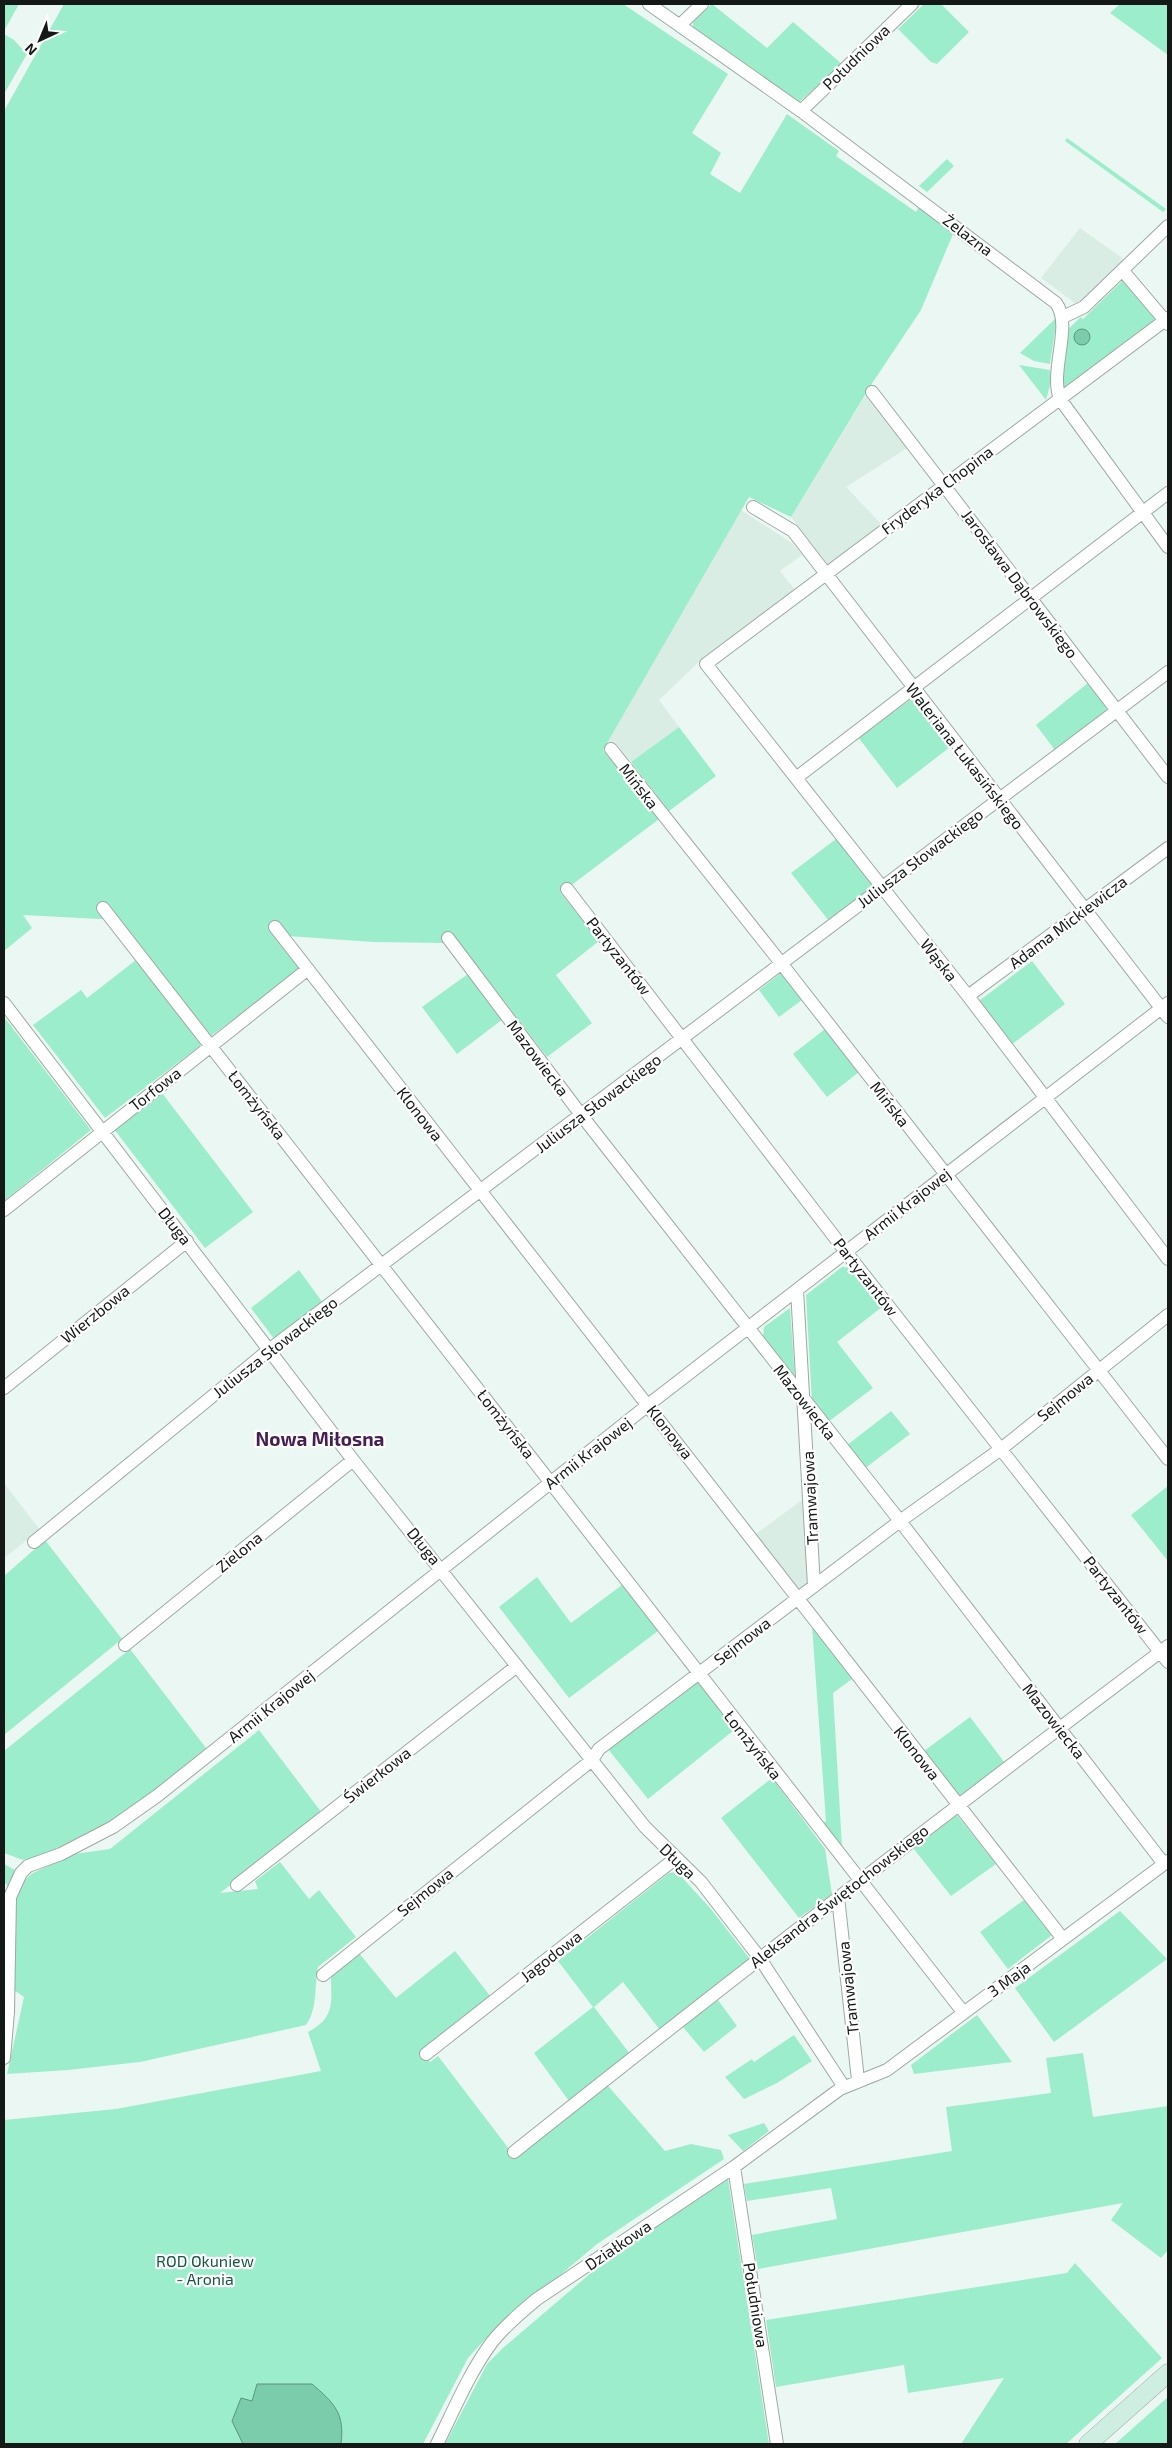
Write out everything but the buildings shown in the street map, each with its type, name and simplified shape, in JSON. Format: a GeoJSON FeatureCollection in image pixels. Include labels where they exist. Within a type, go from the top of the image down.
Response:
{"type":"FeatureCollection","features":[{"type":"Feature","properties":{"kind":"main road"},"geometry":{"type":"LineString","coordinates":[[1088,2444],[1168,2373]]}},
{"type":"Feature","properties":{"kind":"street","name":"Żelazna"},"geometry":{"type":"LineString","coordinates":[[649,4],[801,111],[1056,303],[1063,316]]}},
{"type":"Feature","properties":{"kind":"street"},"geometry":{"type":"LineString","coordinates":[[680,25],[702,4]]}},
{"type":"Feature","properties":{"kind":"street","name":"Południowa"},"geometry":{"type":"LineString","coordinates":[[801,111],[912,4]]}},
{"type":"Feature","properties":{"kind":"street"},"geometry":{"type":"LineString","coordinates":[[1168,226],[1084,307],[1063,316],[1056,383],[1060,399],[1168,547]]}},
{"type":"Feature","properties":{"kind":"street"},"geometry":{"type":"LineString","coordinates":[[1123,271],[1167,321]]}},
{"type":"Feature","properties":{"kind":"street","name":"Fryderyka Chopina"},"geometry":{"type":"LineString","coordinates":[[706,664],[944,484],[1167,321]]}},
{"type":"Feature","properties":{"kind":"street","name":"Jarosława Dąbrowskiego"},"geometry":{"type":"LineString","coordinates":[[872,392],[1168,777]]}},
{"type":"Feature","properties":{"kind":"street"},"geometry":{"type":"LineString","coordinates":[[796,778],[1168,493]]}},
{"type":"Feature","properties":{"kind":"street","name":"Waleriana Łukasińskiego"},"geometry":{"type":"LineString","coordinates":[[753,507],[793,531],[1085,911],[1166,1009]]}},
{"type":"Feature","properties":{"kind":"street","name":"Wąska"},"geometry":{"type":"LineString","coordinates":[[706,664],[968,996],[1168,1259]]}},
{"type":"Feature","properties":{"kind":"street","name":"Juliusza Słowackiego"},"geometry":{"type":"LineString","coordinates":[[34,1542],[270,1349],[582,1116],[882,886],[1168,672]]}},
{"type":"Feature","properties":{"kind":"street","name":"Mińska"},"geometry":{"type":"LineString","coordinates":[[611,750],[1100,1368],[1168,1459]]}},
{"type":"Feature","properties":{"kind":"street","name":"Adama Mickiewicza"},"geometry":{"type":"LineString","coordinates":[[968,996],[1168,848]]}},
{"type":"Feature","properties":{"kind":"street","name":"Partyzantów"},"geometry":{"type":"LineString","coordinates":[[567,889],[846,1252],[1001,1449],[1166,1653]]}},
{"type":"Feature","properties":{"kind":"street","name":"Łomżyńska"},"geometry":{"type":"LineString","coordinates":[[103,908],[551,1483],[698,1675],[963,2012]]}},
{"type":"Feature","properties":{"kind":"street","name":"Klonowa"},"geometry":{"type":"LineString","coordinates":[[274,927],[799,1598],[957,1806],[1063,1939]]}},
{"type":"Feature","properties":{"kind":"street","name":"Mazowiecka"},"geometry":{"type":"LineString","coordinates":[[448,938],[582,1116],[900,1521],[1058,1727],[1166,1862]]}},
{"type":"Feature","properties":{"kind":"street","name":"Torfowa"},"geometry":{"type":"LineString","coordinates":[[4,1210],[101,1131],[308,969]]}},
{"type":"Feature","properties":{"kind":"street","name":"Długa"},"geometry":{"type":"LineString","coordinates":[[4,1003],[353,1460],[442,1568],[645,1827],[701,1882],[760,1957],[844,2087]]}},
{"type":"Feature","properties":{"kind":"street","name":"Armii Krajowej"},"geometry":{"type":"LineString","coordinates":[[4,2058],[8,2012],[10,1897],[21,1873],[28,1866],[61,1854],[113,1827],[157,1796],[648,1405],[945,1174],[1166,1009]]}},
{"type":"Feature","properties":{"kind":"street","name":"Wierzbowa"},"geometry":{"type":"LineString","coordinates":[[4,1388],[187,1241]]}},
{"type":"Feature","properties":{"kind":"street","name":"Tramwajowa"},"geometry":{"type":"LineString","coordinates":[[797,1290],[805,1401],[814,1586]]}},
{"type":"Feature","properties":{"kind":"street","name":"Sejmowa"},"geometry":{"type":"LineString","coordinates":[[323,1975],[592,1760],[599,1749],[900,1521],[1001,1449],[1168,1315]]}},
{"type":"Feature","properties":{"kind":"street","name":"Zielona"},"geometry":{"type":"LineString","coordinates":[[125,1645],[353,1460]]}},
{"type":"Feature","properties":{"kind":"street","name":"Aleksandra Świętochowskiego"},"geometry":{"type":"LineString","coordinates":[[514,2152],[838,1896],[1058,1727],[1166,1653]]}},
{"type":"Feature","properties":{"kind":"street","name":"Świerkowa"},"geometry":{"type":"LineString","coordinates":[[237,1885],[517,1666]]}},
{"type":"Feature","properties":{"kind":"street","name":"Jagodowa"},"geometry":{"type":"LineString","coordinates":[[426,2054],[676,1858]]}},
{"type":"Feature","properties":{"kind":"street","name":"3 Maja"},"geometry":{"type":"LineString","coordinates":[[844,2087],[887,2070],[1166,1862]]}},
{"type":"Feature","properties":{"kind":"street","name":"Tramwajowa"},"geometry":{"type":"LineString","coordinates":[[838,1896],[858,2080]]}},
{"type":"Feature","properties":{"kind":"street","name":"Działkowa"},"geometry":{"type":"LineString","coordinates":[[437,2444],[477,2364],[493,2341],[513,2319],[537,2299],[734,2167],[844,2087]]}},
{"type":"Feature","properties":{"kind":"street","name":"Południowa"},"geometry":{"type":"LineString","coordinates":[[734,2167],[777,2444]]}},
{"type":"Feature","properties":{"kind":"shaded area"},"geometry":{"type":"Polygon","coordinates":[[[1080,228],[1125,260],[1082,303],[1075,303],[1041,278],[1080,228]]]}},
{"type":"Feature","properties":{"kind":"shaded area"},"geometry":{"type":"Polygon","coordinates":[[[1082,329],[1088,331],[1090,337],[1088,343],[1082,345],[1076,343],[1074,337],[1076,331],[1082,329]]]}},
{"type":"Feature","properties":{"kind":"shaded area"},"geometry":{"type":"Polygon","coordinates":[[[866,395],[907,448],[846,487],[882,525],[830,567],[791,517],[866,395]]]}},
{"type":"Feature","properties":{"kind":"shaded area"},"geometry":{"type":"Polygon","coordinates":[[[741,510],[792,543],[802,555],[780,571],[796,591],[704,657],[659,700],[679,727],[631,762],[614,741],[601,752],[741,510]]]}},
{"type":"Feature","properties":{"kind":"shaded area"},"geometry":{"type":"Polygon","coordinates":[[[4,1483],[40,1530],[4,1558],[4,1483]]]}},
{"type":"Feature","properties":{"kind":"shaded area"},"geometry":{"type":"Polygon","coordinates":[[[802,1500],[804,1504],[811,1584],[801,1591],[756,1534],[802,1500]]]}},
{"type":"Feature","properties":{"kind":"shaded area"},"geometry":{"type":"Polygon","coordinates":[[[257,2384],[312,2384],[332,2403],[339,2416],[342,2433],[341,2444],[243,2444],[232,2421],[241,2398],[252,2401],[257,2384]]]}},
{"type":"Feature","properties":{"kind":"green space"},"geometry":{"type":"Polygon","coordinates":[[[4,4],[19,4],[4,31],[4,4]]]}},
{"type":"Feature","properties":{"kind":"green space"},"geometry":{"type":"Polygon","coordinates":[[[64,4],[623,4],[728,74],[692,133],[721,153],[710,174],[740,193],[787,114],[839,151],[836,156],[916,212],[919,207],[953,234],[921,310],[873,382],[791,517],[749,497],[603,750],[659,819],[561,893],[599,941],[556,975],[592,1023],[547,1057],[462,946],[444,943],[373,942],[274,935],[301,969],[211,1036],[119,920],[23,915],[32,928],[4,951],[4,111],[64,4]]]}},
{"type":"Feature","properties":{"kind":"green space"},"geometry":{"type":"Polygon","coordinates":[[[712,4],[767,48],[793,22],[842,64],[799,102],[693,27],[693,22],[712,4]]]}},
{"type":"Feature","properties":{"kind":"green space"},"geometry":{"type":"Polygon","coordinates":[[[924,4],[941,4],[969,32],[937,64],[931,62],[898,29],[924,4]]]}},
{"type":"Feature","properties":{"kind":"green space"},"geometry":{"type":"Polygon","coordinates":[[[1120,4],[1168,4],[1168,55],[1110,13],[1120,4]]]}},
{"type":"Feature","properties":{"kind":"green space"},"geometry":{"type":"Polygon","coordinates":[[[4,34],[14,40],[27,54],[4,94],[4,34]]]}},
{"type":"Feature","properties":{"kind":"green space"},"geometry":{"type":"Polygon","coordinates":[[[1067,138],[1166,209],[1163,212],[1065,141],[1067,138]]]}},
{"type":"Feature","properties":{"kind":"green space"},"geometry":{"type":"Polygon","coordinates":[[[947,159],[954,166],[927,192],[919,186],[947,159]]]}},
{"type":"Feature","properties":{"kind":"green space"},"geometry":{"type":"Polygon","coordinates":[[[1124,279],[1157,318],[1062,391],[1065,332],[1081,317],[1083,319],[1124,279]]]}},
{"type":"Feature","properties":{"kind":"green space"},"geometry":{"type":"Polygon","coordinates":[[[1057,317],[1050,364],[1034,361],[1020,353],[1057,317]]]}},
{"type":"Feature","properties":{"kind":"green space"},"geometry":{"type":"Polygon","coordinates":[[[1019,365],[1050,370],[1050,385],[1046,400],[1019,365]]]}},
{"type":"Feature","properties":{"kind":"green space"},"geometry":{"type":"Polygon","coordinates":[[[1088,683],[1108,709],[1055,750],[1036,725],[1088,683]]]}},
{"type":"Feature","properties":{"kind":"green space"},"geometry":{"type":"Polygon","coordinates":[[[913,698],[950,747],[897,788],[858,737],[913,698]]]}},
{"type":"Feature","properties":{"kind":"green space"},"geometry":{"type":"Polygon","coordinates":[[[679,727],[716,776],[669,811],[631,762],[679,727]]]}},
{"type":"Feature","properties":{"kind":"green space"},"geometry":{"type":"Polygon","coordinates":[[[836,839],[874,887],[829,921],[791,873],[836,839]]]}},
{"type":"Feature","properties":{"kind":"green space"},"geometry":{"type":"Polygon","coordinates":[[[136,960],[201,1045],[105,1118],[33,1025],[81,990],[87,998],[136,960]]]}},
{"type":"Feature","properties":{"kind":"green space"},"geometry":{"type":"Polygon","coordinates":[[[1032,961],[1065,1004],[1011,1045],[979,1001],[1032,961]]]}},
{"type":"Feature","properties":{"kind":"green space"},"geometry":{"type":"Polygon","coordinates":[[[781,973],[802,1000],[779,1017],[759,990],[781,973]]]}},
{"type":"Feature","properties":{"kind":"green space"},"geometry":{"type":"Polygon","coordinates":[[[468,974],[503,1019],[457,1054],[422,1007],[468,974]]]}},
{"type":"Feature","properties":{"kind":"green space"},"geometry":{"type":"Polygon","coordinates":[[[4,1017],[91,1130],[4,1201],[4,1017]]]}},
{"type":"Feature","properties":{"kind":"green space"},"geometry":{"type":"Polygon","coordinates":[[[825,1029],[859,1072],[827,1097],[793,1054],[825,1029]]]}},
{"type":"Feature","properties":{"kind":"green space"},"geometry":{"type":"Polygon","coordinates":[[[162,1093],[253,1212],[205,1248],[114,1129],[162,1093]]]}},
{"type":"Feature","properties":{"kind":"green space"},"geometry":{"type":"Polygon","coordinates":[[[842,1267],[853,1268],[882,1307],[837,1342],[873,1388],[828,1422],[812,1402],[806,1295],[842,1267]]]}},
{"type":"Feature","properties":{"kind":"green space"},"geometry":{"type":"Polygon","coordinates":[[[299,1270],[323,1303],[275,1340],[251,1308],[299,1270]]]}},
{"type":"Feature","properties":{"kind":"green space"},"geometry":{"type":"Polygon","coordinates":[[[790,1308],[795,1380],[763,1337],[764,1327],[790,1308]]]}},
{"type":"Feature","properties":{"kind":"green space"},"geometry":{"type":"Polygon","coordinates":[[[891,1411],[910,1434],[864,1469],[846,1446],[891,1411]]]}},
{"type":"Feature","properties":{"kind":"green space"},"geometry":{"type":"Polygon","coordinates":[[[1168,1486],[1168,1561],[1131,1515],[1168,1486]]]}},
{"type":"Feature","properties":{"kind":"green space"},"geometry":{"type":"Polygon","coordinates":[[[45,1540],[122,1639],[4,1735],[4,1576],[45,1540]]]}},
{"type":"Feature","properties":{"kind":"green space"},"geometry":{"type":"Polygon","coordinates":[[[537,1577],[571,1623],[622,1585],[658,1631],[569,1698],[499,1607],[537,1577]]]}},
{"type":"Feature","properties":{"kind":"green space"},"geometry":{"type":"Polygon","coordinates":[[[812,1626],[852,1679],[833,1693],[842,1847],[823,1823],[826,1821],[812,1626]]]}},
{"type":"Feature","properties":{"kind":"green space"},"geometry":{"type":"Polygon","coordinates":[[[130,1649],[206,1748],[121,1817],[37,1858],[23,1860],[4,1853],[4,1751],[130,1649]]]}},
{"type":"Feature","properties":{"kind":"green space"},"geometry":{"type":"Polygon","coordinates":[[[698,1682],[734,1730],[648,1799],[608,1749],[698,1682]]]}},
{"type":"Feature","properties":{"kind":"green space"},"geometry":{"type":"Polygon","coordinates":[[[970,1717],[1005,1763],[959,1796],[924,1751],[970,1717]]]}},
{"type":"Feature","properties":{"kind":"green space"},"geometry":{"type":"Polygon","coordinates":[[[259,1730],[322,1813],[220,1893],[258,1889],[255,1881],[280,1862],[309,1899],[319,1890],[356,1937],[318,1967],[314,2004],[306,2025],[140,2062],[7,2074],[24,1997],[14,1990],[12,1903],[22,1882],[33,1873],[74,1854],[110,1849],[259,1730]]]}},
{"type":"Feature","properties":{"kind":"green space"},"geometry":{"type":"Polygon","coordinates":[[[772,1778],[825,1849],[832,1894],[799,1918],[721,1818],[772,1778]]]}},
{"type":"Feature","properties":{"kind":"green space"},"geometry":{"type":"Polygon","coordinates":[[[957,1815],[996,1864],[951,1896],[913,1848],[957,1815]]]}},
{"type":"Feature","properties":{"kind":"green space"},"geometry":{"type":"Polygon","coordinates":[[[4,1864],[15,1870],[9,1887],[4,1882],[4,1864]]]}},
{"type":"Feature","properties":{"kind":"green space"},"geometry":{"type":"Polygon","coordinates":[[[677,1872],[710,1908],[750,1959],[660,2030],[623,1982],[594,2007],[630,2054],[569,2101],[534,2053],[593,2007],[558,1961],[669,1873],[677,1872]]]}},
{"type":"Feature","properties":{"kind":"green space"},"geometry":{"type":"Polygon","coordinates":[[[1024,1900],[1052,1935],[1008,1969],[980,1932],[1024,1900]]]}},
{"type":"Feature","properties":{"kind":"green space"},"geometry":{"type":"Polygon","coordinates":[[[1120,1911],[1167,1959],[1054,2042],[1015,1988],[1120,1911]]]}},
{"type":"Feature","properties":{"kind":"green space","name":"ROD Okuniew - Aronia"},"geometry":{"type":"Polygon","coordinates":[[[455,1951],[491,1997],[424,2052],[430,2062],[438,2056],[516,2158],[608,2086],[665,2151],[691,2144],[721,2150],[724,2159],[597,2244],[489,2335],[468,2358],[423,2444],[4,2444],[4,2120],[116,2109],[321,2071],[308,2032],[317,2027],[328,2015],[331,2001],[331,1974],[358,1952],[396,1998],[455,1951]]]}},
{"type":"Feature","properties":{"kind":"green space"},"geometry":{"type":"Polygon","coordinates":[[[718,2000],[737,2026],[704,2052],[683,2027],[718,2000]]]}},
{"type":"Feature","properties":{"kind":"green space"},"geometry":{"type":"Polygon","coordinates":[[[977,2015],[1012,2062],[914,2074],[911,2065],[977,2015]]]}},
{"type":"Feature","properties":{"kind":"green space"},"geometry":{"type":"Polygon","coordinates":[[[794,2035],[812,2061],[777,2083],[744,2099],[725,2077],[752,2059],[754,2062],[794,2035]]]}},
{"type":"Feature","properties":{"kind":"green space"},"geometry":{"type":"Polygon","coordinates":[[[1083,2053],[1093,2117],[1168,2106],[1168,2250],[1161,2258],[1111,2220],[1123,2203],[758,2269],[752,2235],[837,2219],[831,2188],[747,2201],[744,2184],[952,2151],[946,2107],[1051,2093],[1046,2058],[1083,2053]]]}},
{"type":"Feature","properties":{"kind":"green space"},"geometry":{"type":"Polygon","coordinates":[[[764,2123],[769,2131],[743,2151],[728,2135],[764,2123]]]}},
{"type":"Feature","properties":{"kind":"green space"},"geometry":{"type":"Polygon","coordinates":[[[728,2179],[769,2444],[445,2444],[487,2364],[503,2348],[605,2261],[728,2179]]]}},
{"type":"Feature","properties":{"kind":"green space"},"geometry":{"type":"Polygon","coordinates":[[[1075,2263],[1162,2358],[1066,2444],[961,2444],[1004,2378],[908,2393],[904,2365],[776,2387],[766,2320],[1067,2273],[1075,2263]]]}},
{"type":"Feature","properties":{"kind":"green space"},"geometry":{"type":"Polygon","coordinates":[[[1168,2397],[1168,2444],[1115,2444],[1168,2397]]]}},
{"type":"Feature","properties":{"kind":"district","name":"Nowa Miłosna"},"geometry":{"type":"Point","coordinates":[320,1439]}}]}
